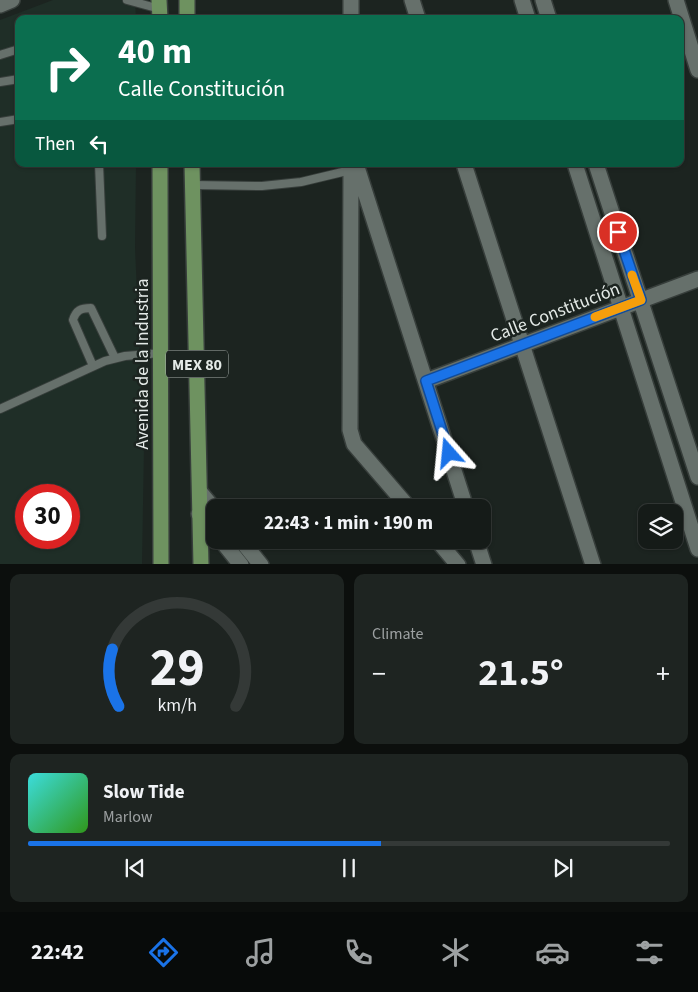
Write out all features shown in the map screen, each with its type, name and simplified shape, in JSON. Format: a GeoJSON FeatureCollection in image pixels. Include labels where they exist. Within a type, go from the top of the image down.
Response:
{"type":"FeatureCollection","features":[{"type":"Feature","properties":{"kind":"main road"},"geometry":{"type":"LineString","coordinates":[[187,0],[187,15]]}},
{"type":"Feature","properties":{"kind":"main road","name":"Avenida de la Industria"},"geometry":{"type":"LineString","coordinates":[[160,167],[162,564]]}},
{"type":"Feature","properties":{"kind":"main road","name":"MEX 80"},"geometry":{"type":"LineString","coordinates":[[192,167],[199,514],[202,564]]}},
{"type":"Feature","properties":{"kind":"street"},"geometry":{"type":"LineString","coordinates":[[0,5],[12,0]]}},
{"type":"Feature","properties":{"kind":"street"},"geometry":{"type":"LineString","coordinates":[[351,0],[351,15]]}},
{"type":"Feature","properties":{"kind":"street"},"geometry":{"type":"LineString","coordinates":[[412,0],[417,15]]}},
{"type":"Feature","properties":{"kind":"street"},"geometry":{"type":"LineString","coordinates":[[522,0],[527,15]]}},
{"type":"Feature","properties":{"kind":"street"},"geometry":{"type":"LineString","coordinates":[[543,0],[548,15]]}},
{"type":"Feature","properties":{"kind":"street"},"geometry":{"type":"LineString","coordinates":[[676,0],[680,15]]}},
{"type":"Feature","properties":{"kind":"street"},"geometry":{"type":"LineString","coordinates":[[684,33],[691,62]]}},
{"type":"Feature","properties":{"kind":"street"},"geometry":{"type":"LineString","coordinates":[[353,167],[350,430],[354,444],[401,499]]}},
{"type":"Feature","properties":{"kind":"street"},"geometry":{"type":"LineString","coordinates":[[353,167],[426,381],[463,499]]}},
{"type":"Feature","properties":{"kind":"street"},"geometry":{"type":"LineString","coordinates":[[465,167],[593,564]]}},
{"type":"Feature","properties":{"kind":"street"},"geometry":{"type":"LineString","coordinates":[[576,167],[698,550]]}},
{"type":"Feature","properties":{"kind":"street"},"geometry":{"type":"LineString","coordinates":[[597,167],[698,477]]}},
{"type":"Feature","properties":{"kind":"street","name":"Calle Constitución"},"geometry":{"type":"LineString","coordinates":[[426,381],[698,279]]}},
{"type":"Feature","properties":{"kind":"street"},"geometry":{"type":"LineString","coordinates":[[200,492],[206,499]]}},
{"type":"Feature","properties":{"kind":"street"},"geometry":{"type":"LineString","coordinates":[[199,514],[206,522]]}},
{"type":"Feature","properties":{"kind":"street"},"geometry":{"type":"LineString","coordinates":[[228,549],[241,564]]}},
{"type":"Feature","properties":{"kind":"street"},"geometry":{"type":"LineString","coordinates":[[248,549],[261,564]]}},
{"type":"Feature","properties":{"kind":"street"},"geometry":{"type":"LineString","coordinates":[[445,549],[458,564]]}},
{"type":"Feature","properties":{"kind":"street"},"geometry":{"type":"LineString","coordinates":[[479,549],[484,564]]}},
{"type":"Feature","properties":{"kind":"lane"},"geometry":{"type":"LineString","coordinates":[[127,0],[159,9]]}},
{"type":"Feature","properties":{"kind":"lane"},"geometry":{"type":"LineString","coordinates":[[0,56],[15,51]]}},
{"type":"Feature","properties":{"kind":"lane"},"geometry":{"type":"LineString","coordinates":[[0,82],[15,80]]}},
{"type":"Feature","properties":{"kind":"lane"},"geometry":{"type":"LineString","coordinates":[[0,122],[15,120]]}},
{"type":"Feature","properties":{"kind":"lane"},"geometry":{"type":"LineString","coordinates":[[99,167],[102,236]]}},
{"type":"Feature","properties":{"kind":"lane"},"geometry":{"type":"LineString","coordinates":[[193,185],[262,186],[301,182],[350,167]]}},
{"type":"Feature","properties":{"kind":"lane"},"geometry":{"type":"LineString","coordinates":[[94,366],[73,320],[75,314],[82,308],[90,308],[115,358]]}},
{"type":"Feature","properties":{"kind":"lane"},"geometry":{"type":"LineString","coordinates":[[0,410],[115,358],[161,353]]}},
{"type":"Feature","properties":{"kind":"shaded area"},"geometry":{"type":"Polygon","coordinates":[[[53,0],[135,0],[136,15],[15,15],[15,167],[136,167],[135,248],[144,446],[142,564],[0,564],[0,20],[53,0]]]}},
{"type":"Feature","properties":{"kind":"slow traffic"},"geometry":{"type":"LineString","coordinates":[[595,317],[641,300],[632,275]]}},
{"type":"Feature","properties":{"kind":"route"},"geometry":{"type":"LineString","coordinates":[[449,453],[426,381],[641,300],[618,232]]}}]}
